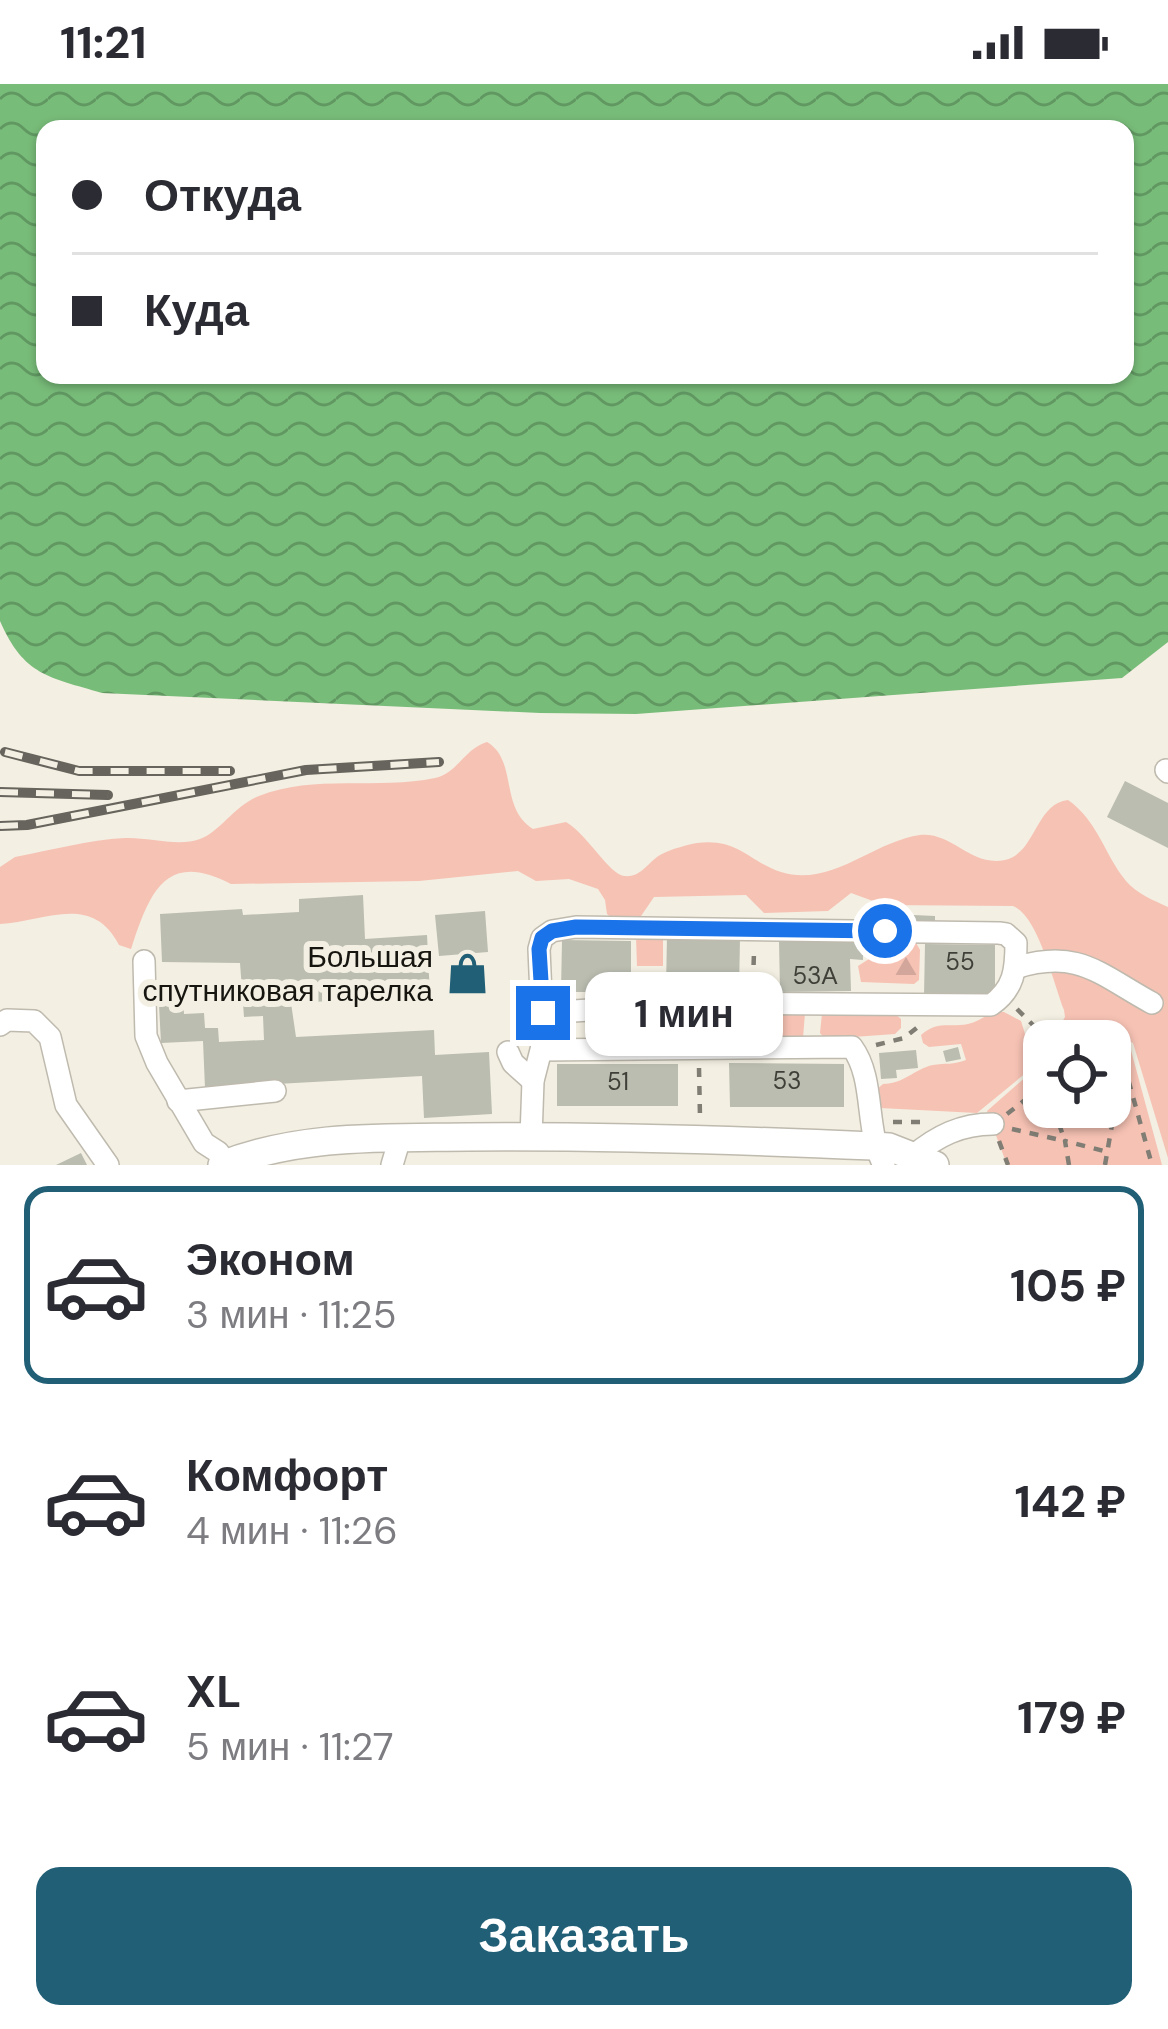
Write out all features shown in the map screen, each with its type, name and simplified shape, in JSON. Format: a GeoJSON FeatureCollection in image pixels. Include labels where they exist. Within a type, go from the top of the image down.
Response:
{"type":"FeatureCollection","features":[{"type":"Feature","properties":{"kind":"main road"},"geometry":{"type":"LineString","coordinates":[[224,1164],[332,1138],[396,1151],[532,1136],[924,1161]]}},
{"type":"Feature","properties":{"kind":"lane"},"geometry":{"type":"LineString","coordinates":[[532,1136],[533,1081],[542,1050],[542,938],[552,931],[576,927],[1006,934],[1016,943],[1016,968],[1004,996],[991,1005],[698,1003],[543,1013]]}},
{"type":"Feature","properties":{"kind":"lane"},"geometry":{"type":"LineString","coordinates":[[1016,968],[1043,959],[1075,961],[1153,1003]]}},
{"type":"Feature","properties":{"kind":"lane"},"geometry":{"type":"LineString","coordinates":[[144,962],[146,1036],[178,1101],[204,1143],[218,1152],[224,1164]]}},
{"type":"Feature","properties":{"kind":"lane"},"geometry":{"type":"LineString","coordinates":[[0,1025],[8,1020],[34,1021],[50,1037],[66,1105],[108,1165]]}},
{"type":"Feature","properties":{"kind":"lane"},"geometry":{"type":"LineString","coordinates":[[542,1050],[852,1047],[862,1066],[878,1155]]}},
{"type":"Feature","properties":{"kind":"lane"},"geometry":{"type":"LineString","coordinates":[[508,1052],[533,1081]]}},
{"type":"Feature","properties":{"kind":"lane"},"geometry":{"type":"LineString","coordinates":[[178,1101],[275,1091]]}},
{"type":"Feature","properties":{"kind":"lane"},"geometry":{"type":"LineString","coordinates":[[924,1161],[950,1131],[993,1124]]}},
{"type":"Feature","properties":{"kind":"path"},"geometry":{"type":"LineString","coordinates":[[753,975],[754,947]]}},
{"type":"Feature","properties":{"kind":"path"},"geometry":{"type":"LineString","coordinates":[[852,1047],[904,1038],[926,1019],[932,1005]]}},
{"type":"Feature","properties":{"kind":"path"},"geometry":{"type":"LineString","coordinates":[[699,1073],[700,1109]]}},
{"type":"Feature","properties":{"kind":"path"},"geometry":{"type":"LineString","coordinates":[[1131,1090],[1152,1165]]}},
{"type":"Feature","properties":{"kind":"path"},"geometry":{"type":"LineString","coordinates":[[993,1124],[1023,1101]]}},
{"type":"Feature","properties":{"kind":"path"},"geometry":{"type":"LineString","coordinates":[[993,1124],[1108,1152]]}},
{"type":"Feature","properties":{"kind":"path"},"geometry":{"type":"LineString","coordinates":[[1060,1128],[1069,1165]]}},
{"type":"Feature","properties":{"kind":"path"},"geometry":{"type":"LineString","coordinates":[[1105,1165],[1112,1128]]}},
{"type":"Feature","properties":{"kind":"green space"},"geometry":{"type":"Polygon","coordinates":[[[487,742],[496,750],[516,809],[533,829],[566,822],[624,876],[640,872],[666,852],[711,842],[743,852],[770,868],[799,875],[835,869],[920,835],[942,839],[982,859],[1005,860],[1023,848],[1049,810],[1068,800],[1087,818],[1126,881],[1168,907],[1168,1158],[1131,1042],[1131,1020],[1063,1020],[1064,1010],[1037,936],[1013,906],[884,905],[851,893],[828,911],[764,913],[746,895],[654,897],[639,919],[613,919],[598,889],[569,879],[536,881],[518,871],[419,881],[231,884],[190,872],[175,875],[153,895],[131,949],[119,945],[95,919],[81,915],[0,924],[0,867],[15,857],[111,839],[191,841],[207,836],[259,796],[280,789],[435,778],[487,742]]]}},
{"type":"Feature","properties":{"kind":"green space"},"geometry":{"type":"Polygon","coordinates":[[[636,937],[663,938],[663,966],[637,966],[636,937]]]}},
{"type":"Feature","properties":{"kind":"green space"},"geometry":{"type":"Polygon","coordinates":[[[871,940],[915,941],[920,950],[919,980],[914,984],[861,982],[858,966],[869,959],[871,940]]]}},
{"type":"Feature","properties":{"kind":"green space"},"geometry":{"type":"Polygon","coordinates":[[[1004,1012],[1021,1021],[1023,1075],[977,1113],[880,1108],[875,1091],[883,1084],[933,1065],[966,1060],[961,1044],[929,1047],[923,1043],[921,1035],[927,1030],[968,1024],[1004,1012]]]}},
{"type":"Feature","properties":{"kind":"green space"},"geometry":{"type":"Polygon","coordinates":[[[662,1013],[691,1013],[691,1034],[666,1035],[662,1013]]]}},
{"type":"Feature","properties":{"kind":"green space"},"geometry":{"type":"Polygon","coordinates":[[[805,1013],[803,1038],[709,1038],[708,1014],[805,1013]]]}},
{"type":"Feature","properties":{"kind":"green space"},"geometry":{"type":"Polygon","coordinates":[[[822,1014],[895,1014],[901,1028],[895,1034],[825,1039],[820,1033],[822,1014]]]}},
{"type":"Feature","properties":{"kind":"green space"},"geometry":{"type":"Polygon","coordinates":[[[1131,1050],[1162,1165],[1007,1165],[987,1111],[1023,1079],[1023,1128],[1131,1128],[1131,1050]]]}},
{"type":"Feature","properties":{"kind":"water"},"geometry":{"type":"Polygon","coordinates":[[[0,84],[1168,84],[1168,642],[1122,678],[636,714],[540,713],[102,693],[40,672],[9,639],[0,621],[0,84]]]}},
{"type":"Feature","properties":{"kind":"building"},"geometry":{"type":"Polygon","coordinates":[[[1125,781],[1168,803],[1168,848],[1107,817],[1125,781]]]}},
{"type":"Feature","properties":{"kind":"building"},"geometry":{"type":"Polygon","coordinates":[[[363,895],[365,939],[427,935],[430,996],[291,1003],[296,1037],[434,1030],[435,1055],[489,1052],[492,1114],[424,1118],[422,1076],[205,1088],[203,1041],[161,1043],[158,986],[182,985],[184,1014],[204,1013],[205,1028],[218,1028],[219,1042],[264,1040],[263,1016],[244,1017],[240,963],[162,962],[160,914],[242,909],[243,915],[299,912],[299,899],[363,895]]]}},
{"type":"Feature","properties":{"kind":"building"},"geometry":{"type":"Polygon","coordinates":[[[485,911],[488,952],[439,956],[435,915],[485,911]]]}},
{"type":"Feature","properties":{"kind":"building"},"geometry":{"type":"Polygon","coordinates":[[[913,915],[935,916],[935,926],[912,925],[913,915]]]}},
{"type":"Feature","properties":{"kind":"building"},"geometry":{"type":"Polygon","coordinates":[[[667,936],[740,937],[739,990],[666,989],[667,936]]]}},
{"type":"Feature","properties":{"kind":"building"},"geometry":{"type":"Polygon","coordinates":[[[562,940],[631,941],[631,992],[561,992],[562,940]]]}},
{"type":"Feature","properties":{"kind":"building"},"geometry":{"type":"Polygon","coordinates":[[[779,941],[863,941],[863,960],[850,959],[851,991],[780,992],[779,941]]]}},
{"type":"Feature","properties":{"kind":"building"},"geometry":{"type":"Polygon","coordinates":[[[925,944],[995,945],[995,997],[924,997],[925,944]]]}},
{"type":"Feature","properties":{"kind":"building"},"geometry":{"type":"Polygon","coordinates":[[[658,1012],[659,1023],[634,1025],[634,1013],[658,1012]]]}},
{"type":"Feature","properties":{"kind":"building"},"geometry":{"type":"Polygon","coordinates":[[[958,1047],[961,1059],[946,1062],[943,1051],[958,1047]]]}},
{"type":"Feature","properties":{"kind":"building"},"geometry":{"type":"Polygon","coordinates":[[[916,1050],[918,1068],[896,1070],[897,1078],[881,1079],[879,1053],[916,1050]]]}},
{"type":"Feature","properties":{"kind":"building"},"geometry":{"type":"Polygon","coordinates":[[[729,1063],[844,1064],[844,1107],[730,1107],[729,1063]]]}},
{"type":"Feature","properties":{"kind":"building"},"geometry":{"type":"Polygon","coordinates":[[[557,1064],[678,1064],[678,1106],[557,1106],[557,1064]]]}},
{"type":"Feature","properties":{"kind":"building"},"geometry":{"type":"Polygon","coordinates":[[[81,1153],[87,1165],[56,1165],[81,1153]]]}},
{"type":"Feature","properties":{"kind":"railway"},"geometry":{"type":"LineString","coordinates":[[5,752],[79,771],[230,771]]}},
{"type":"Feature","properties":{"kind":"railway"},"geometry":{"type":"LineString","coordinates":[[0,826],[27,825],[306,770],[439,762]]}},
{"type":"Feature","properties":{"kind":"railway"},"geometry":{"type":"LineString","coordinates":[[0,792],[108,795]]}},
{"type":"Feature","properties":{"kind":"place","name":"Большая спутниковая тарелка"},"geometry":{"type":"Point","coordinates":[467,973]}},
{"type":"Feature","properties":{"kind":"route"},"geometry":{"type":"LineString","coordinates":[[543,1013],[539,949],[542,938],[552,931],[576,927],[885,931]]}}]}
